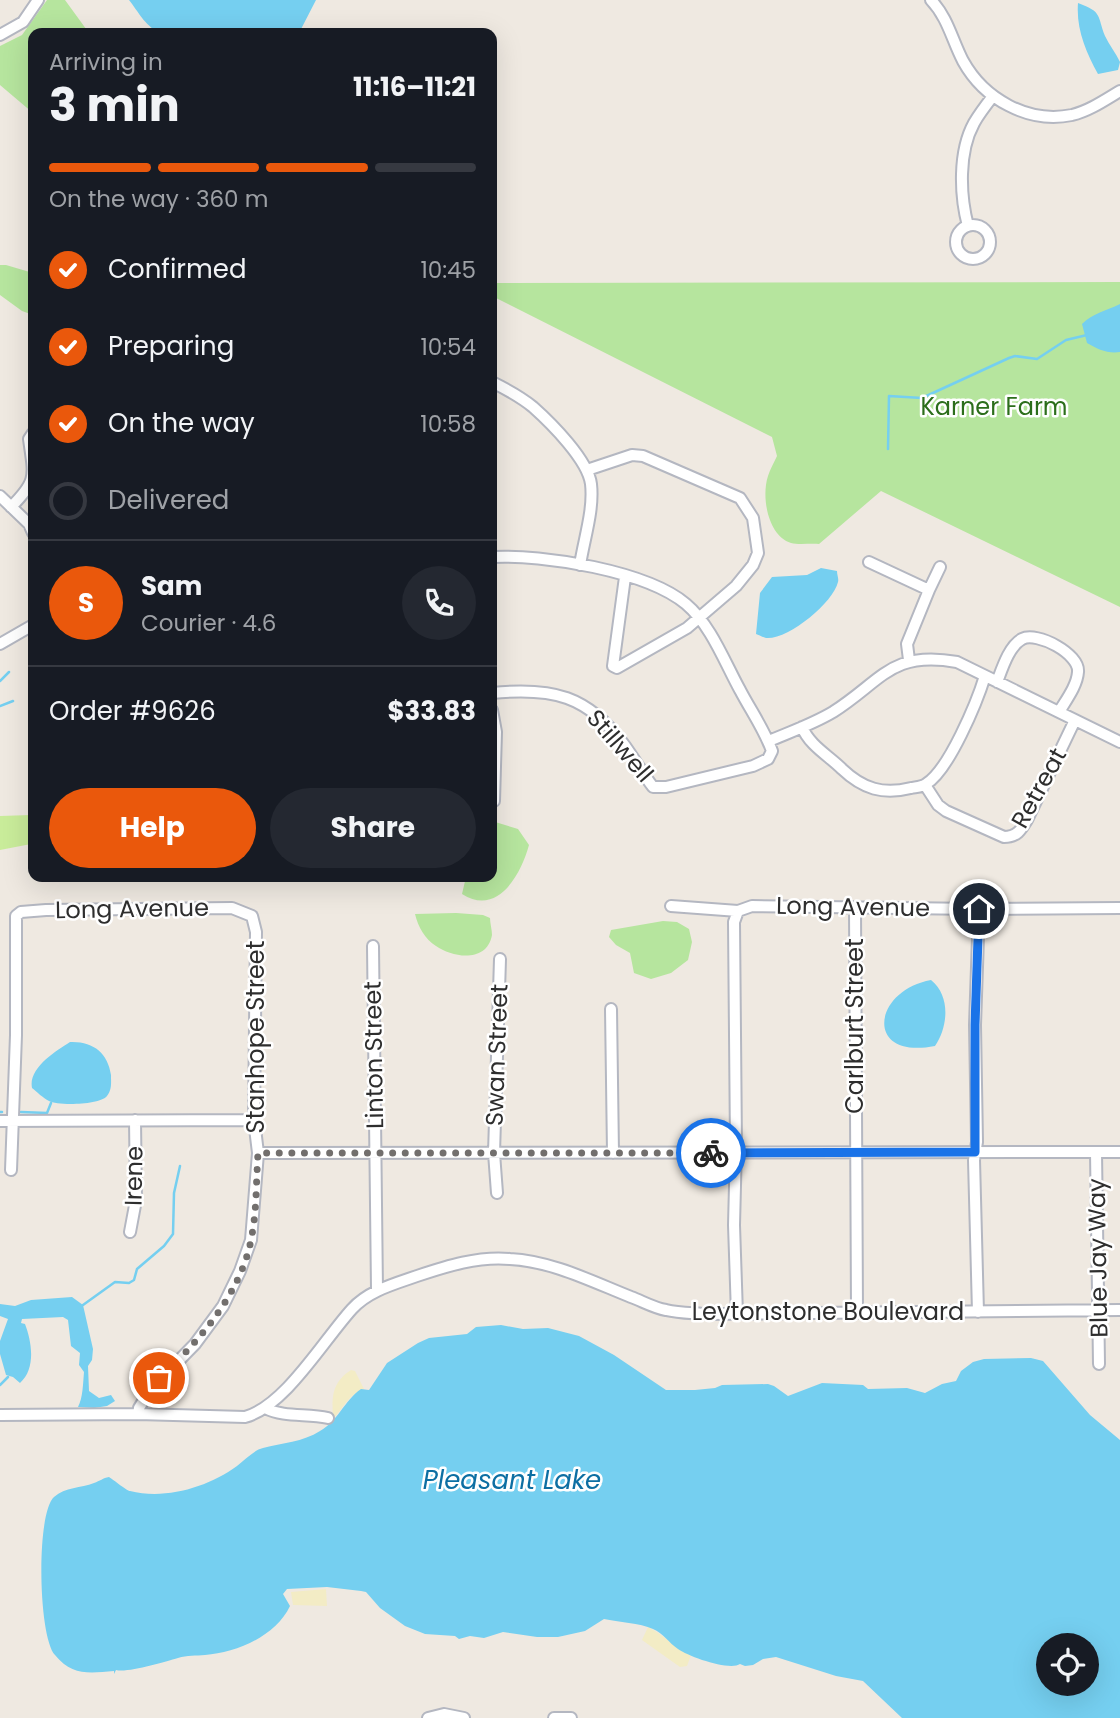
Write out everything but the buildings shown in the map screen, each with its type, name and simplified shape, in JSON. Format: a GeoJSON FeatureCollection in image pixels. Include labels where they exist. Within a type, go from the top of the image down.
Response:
{"type":"FeatureCollection","features":[{"type":"Feature","properties":{"kind":"street"},"geometry":{"type":"LineString","coordinates":[[0,35],[23,22],[38,0]]}},
{"type":"Feature","properties":{"kind":"street"},"geometry":{"type":"LineString","coordinates":[[931,0],[946,18],[964,64],[983,87],[992,96],[1025,112],[1059,116],[1082,111],[1120,91]]}},
{"type":"Feature","properties":{"kind":"street"},"geometry":{"type":"LineString","coordinates":[[968,226],[964,210],[965,149],[974,122],[992,96]]}},
{"type":"Feature","properties":{"kind":"street"},"geometry":{"type":"LineString","coordinates":[[497,385],[533,407],[564,439],[587,470],[591,483],[590,507],[580,565]]}},
{"type":"Feature","properties":{"kind":"street"},"geometry":{"type":"LineString","coordinates":[[587,470],[632,455],[643,456],[740,498],[753,518],[758,553],[753,565],[736,586],[670,639],[617,668],[613,666],[625,577]]}},
{"type":"Feature","properties":{"kind":"street"},"geometry":{"type":"LineString","coordinates":[[11,507],[28,488]]}},
{"type":"Feature","properties":{"kind":"street"},"geometry":{"type":"LineString","coordinates":[[0,496],[28,523]]}},
{"type":"Feature","properties":{"kind":"street"},"geometry":{"type":"LineString","coordinates":[[497,557],[531,557],[607,570],[677,598],[687,605],[713,639],[769,741],[830,713],[894,665],[909,660],[937,658],[957,662],[1120,742]]}},
{"type":"Feature","properties":{"kind":"street"},"geometry":{"type":"LineString","coordinates":[[869,562],[929,590]]}},
{"type":"Feature","properties":{"kind":"street"},"geometry":{"type":"LineString","coordinates":[[909,660],[907,644],[940,567]]}},
{"type":"Feature","properties":{"kind":"street"},"geometry":{"type":"LineString","coordinates":[[0,644],[28,628]]}},
{"type":"Feature","properties":{"kind":"street"},"geometry":{"type":"LineString","coordinates":[[997,682],[1019,640],[1030,637],[1051,644],[1074,659],[1079,671],[1059,712]]}},
{"type":"Feature","properties":{"kind":"street"},"geometry":{"type":"LineString","coordinates":[[802,727],[812,744],[869,788],[888,792],[925,785],[952,752],[985,676]]}},
{"type":"Feature","properties":{"kind":"street","name":"Stillwell"},"geometry":{"type":"LineString","coordinates":[[497,692],[541,691],[582,703],[624,744],[653,787],[666,787],[754,766],[768,759],[772,751],[769,741]]}},
{"type":"Feature","properties":{"kind":"street","name":"Retreat"},"geometry":{"type":"LineString","coordinates":[[925,785],[938,805],[946,811],[1004,837],[1011,837],[1019,833],[1027,820],[1075,720]]}},
{"type":"Feature","properties":{"kind":"street","name":"Long Avenue"},"geometry":{"type":"LineString","coordinates":[[671,906],[738,911],[752,906],[1120,908]]}},
{"type":"Feature","properties":{"kind":"street","name":"Carlburt Street"},"geometry":{"type":"LineString","coordinates":[[855,907],[854,1153],[857,1312]]}},
{"type":"Feature","properties":{"kind":"street","name":"Long Avenue"},"geometry":{"type":"LineString","coordinates":[[12,1121],[16,1035],[16,915],[21,912],[73,910],[232,908],[252,916]]}},
{"type":"Feature","properties":{"kind":"street"},"geometry":{"type":"LineString","coordinates":[[978,1312],[975,1038],[979,909]]}},
{"type":"Feature","properties":{"kind":"street"},"geometry":{"type":"LineString","coordinates":[[737,1314],[734,1225],[734,922],[738,911]]}},
{"type":"Feature","properties":{"kind":"street","name":"Stanhope Street"},"geometry":{"type":"LineString","coordinates":[[138,1414],[138,1408],[150,1390],[209,1327],[223,1306],[251,1240],[258,1153],[254,1119],[256,932],[252,916]]}},
{"type":"Feature","properties":{"kind":"street","name":"Linton Street"},"geometry":{"type":"LineString","coordinates":[[373,946],[377,1290]]}},
{"type":"Feature","properties":{"kind":"street","name":"Swan Street"},"geometry":{"type":"LineString","coordinates":[[497,1194],[494,1153],[500,959]]}},
{"type":"Feature","properties":{"kind":"street"},"geometry":{"type":"LineString","coordinates":[[611,1009],[613,1153]]}},
{"type":"Feature","properties":{"kind":"street"},"geometry":{"type":"LineString","coordinates":[[0,1121],[254,1119]]}},
{"type":"Feature","properties":{"kind":"street","name":"Irene"},"geometry":{"type":"LineString","coordinates":[[130,1232],[136,1200],[135,1120]]}},
{"type":"Feature","properties":{"kind":"street"},"geometry":{"type":"LineString","coordinates":[[11,1170],[12,1121]]}},
{"type":"Feature","properties":{"kind":"street","name":"Blue Jay Way"},"geometry":{"type":"LineString","coordinates":[[1096,1152],[1099,1364]]}},
{"type":"Feature","properties":{"kind":"street"},"geometry":{"type":"LineString","coordinates":[[258,1153],[1120,1152]]}},
{"type":"Feature","properties":{"kind":"street","name":"Leytonstone Boulevard"},"geometry":{"type":"LineString","coordinates":[[0,1415],[138,1414],[244,1417],[265,1408],[282,1394],[357,1303],[377,1290],[438,1269],[480,1259],[510,1259],[558,1269],[665,1310],[703,1314],[1120,1310]]}},
{"type":"Feature","properties":{"kind":"street","name":"Leytonstone Boulevard"},"geometry":{"type":"LineString","coordinates":[[265,1408],[278,1414],[328,1418]]}},
{"type":"Feature","properties":{"kind":"street"},"geometry":{"type":"LineString","coordinates":[[428,1718],[444,1714],[464,1718]]}},
{"type":"Feature","properties":{"kind":"street"},"geometry":{"type":"LineString","coordinates":[[554,1718],[571,1718]]}},
{"type":"Feature","properties":{"kind":"green space"},"geometry":{"type":"Polygon","coordinates":[[[47,0],[65,0],[85,28],[28,28],[28,109],[0,85],[0,46],[22,35],[47,0]]]}},
{"type":"Feature","properties":{"kind":"green space"},"geometry":{"type":"Polygon","coordinates":[[[0,265],[28,272],[28,313],[0,295],[0,265]]]}},
{"type":"Feature","properties":{"kind":"green space","name":"Karner Farm"},"geometry":{"type":"Polygon","coordinates":[[[1120,282],[1120,607],[881,491],[819,544],[798,544],[783,539],[772,524],[766,505],[766,485],[777,456],[772,437],[497,299],[497,283],[1120,282]]]}},
{"type":"Feature","properties":{"kind":"green space"},"geometry":{"type":"Polygon","coordinates":[[[28,815],[28,845],[0,850],[0,816],[28,815]]]}},
{"type":"Feature","properties":{"kind":"green space"},"geometry":{"type":"Polygon","coordinates":[[[497,823],[518,829],[529,845],[520,868],[506,889],[487,900],[475,900],[462,894],[465,882],[497,882],[497,823]]]}},
{"type":"Feature","properties":{"kind":"green space"},"geometry":{"type":"Polygon","coordinates":[[[456,913],[490,918],[492,935],[484,950],[468,956],[443,950],[425,936],[415,914],[456,913]]]}},
{"type":"Feature","properties":{"kind":"green space"},"geometry":{"type":"Polygon","coordinates":[[[663,921],[677,922],[689,929],[692,942],[688,960],[671,973],[651,979],[634,973],[630,953],[616,945],[609,937],[611,930],[663,921]]]}},
{"type":"Feature","properties":{"kind":"sand"},"geometry":{"type":"Polygon","coordinates":[[[351,1370],[355,1371],[364,1389],[350,1398],[333,1419],[336,1386],[351,1370]]]}},
{"type":"Feature","properties":{"kind":"sand"},"geometry":{"type":"Polygon","coordinates":[[[326,1589],[327,1606],[293,1605],[291,1592],[326,1589]]]}},
{"type":"Feature","properties":{"kind":"sand"},"geometry":{"type":"Polygon","coordinates":[[[648,1627],[691,1655],[687,1666],[680,1667],[642,1640],[648,1627]]]}},
{"type":"Feature","properties":{"kind":"water"},"geometry":{"type":"Polygon","coordinates":[[[129,0],[316,0],[302,28],[153,28],[129,0]]]}},
{"type":"Feature","properties":{"kind":"water"},"geometry":{"type":"Polygon","coordinates":[[[1078,3],[1098,15],[1105,36],[1120,62],[1118,70],[1098,74],[1083,40],[1078,3]]]}},
{"type":"Feature","properties":{"kind":"water"},"geometry":{"type":"Polygon","coordinates":[[[1120,304],[1120,352],[1103,350],[1087,343],[1082,324],[1120,304]]]}},
{"type":"Feature","properties":{"kind":"water"},"geometry":{"type":"Polygon","coordinates":[[[821,568],[837,571],[838,581],[828,600],[808,619],[786,633],[766,638],[756,634],[760,593],[772,577],[807,575],[821,568]]]}},
{"type":"Feature","properties":{"kind":"water"},"geometry":{"type":"Polygon","coordinates":[[[931,980],[942,994],[945,1012],[943,1030],[935,1046],[912,1048],[896,1043],[887,1034],[884,1022],[888,1009],[897,997],[911,987],[931,980]]]}},
{"type":"Feature","properties":{"kind":"water"},"geometry":{"type":"Polygon","coordinates":[[[70,1042],[92,1046],[107,1060],[111,1086],[109,1094],[103,1099],[79,1104],[54,1103],[32,1088],[34,1074],[39,1067],[70,1042]]]}},
{"type":"Feature","properties":{"kind":"water"},"geometry":{"type":"Polygon","coordinates":[[[72,1297],[83,1305],[93,1349],[92,1360],[88,1366],[89,1391],[99,1398],[111,1395],[115,1401],[107,1406],[78,1407],[84,1372],[79,1365],[80,1353],[71,1346],[68,1320],[63,1317],[22,1319],[21,1323],[25,1324],[31,1347],[29,1370],[20,1383],[6,1375],[0,1354],[0,1341],[8,1319],[0,1316],[0,1304],[15,1306],[31,1300],[72,1297]]]}},
{"type":"Feature","properties":{"kind":"water","name":"Pleasant Lake"},"geometry":{"type":"Polygon","coordinates":[[[501,1325],[523,1329],[548,1328],[579,1336],[614,1355],[666,1390],[768,1384],[788,1396],[822,1383],[863,1385],[868,1389],[907,1388],[925,1393],[942,1384],[956,1381],[961,1371],[973,1362],[984,1359],[1031,1358],[1043,1361],[1090,1415],[1120,1440],[1120,1718],[902,1718],[863,1681],[836,1676],[776,1657],[745,1666],[709,1662],[683,1652],[657,1631],[642,1625],[604,1619],[585,1631],[558,1637],[503,1632],[484,1638],[470,1636],[459,1639],[455,1636],[425,1634],[405,1626],[380,1608],[366,1592],[327,1587],[287,1589],[283,1594],[290,1606],[275,1626],[242,1647],[217,1654],[181,1657],[137,1669],[116,1670],[114,1674],[114,1671],[75,1670],[55,1655],[45,1625],[41,1575],[44,1526],[54,1497],[63,1491],[109,1477],[128,1491],[144,1493],[172,1493],[200,1486],[226,1473],[260,1449],[300,1440],[320,1431],[332,1422],[355,1394],[361,1389],[369,1390],[387,1363],[418,1343],[429,1338],[467,1334],[476,1327],[501,1325]]]}},
{"type":"Feature","properties":{"kind":"waterway"},"geometry":{"type":"LineString","coordinates":[[888,449],[889,396],[922,398],[1009,358],[1015,356],[1037,359],[1066,340],[1087,335]]}},
{"type":"Feature","properties":{"kind":"waterway"},"geometry":{"type":"LineString","coordinates":[[0,681],[9,672]]}},
{"type":"Feature","properties":{"kind":"waterway"},"geometry":{"type":"LineString","coordinates":[[0,706],[13,701]]}},
{"type":"Feature","properties":{"kind":"waterway"},"geometry":{"type":"LineString","coordinates":[[21,1112],[47,1113],[51,1103]]}},
{"type":"Feature","properties":{"kind":"waterway"},"geometry":{"type":"LineString","coordinates":[[83,1305],[115,1282],[129,1283],[134,1280],[137,1269],[164,1246],[173,1234],[174,1193],[180,1166]]}},
{"type":"Feature","properties":{"kind":"waterway"},"geometry":{"type":"LineString","coordinates":[[0,1385],[8,1377]]}},
{"type":"Feature","properties":{"kind":"way so far"},"geometry":{"type":"LineString","coordinates":[[159,1378],[209,1327],[240,1271],[251,1240],[258,1153],[711,1153]]}},
{"type":"Feature","properties":{"kind":"route"},"geometry":{"type":"LineString","coordinates":[[711,1153],[975,1152],[979,909]]}}]}
